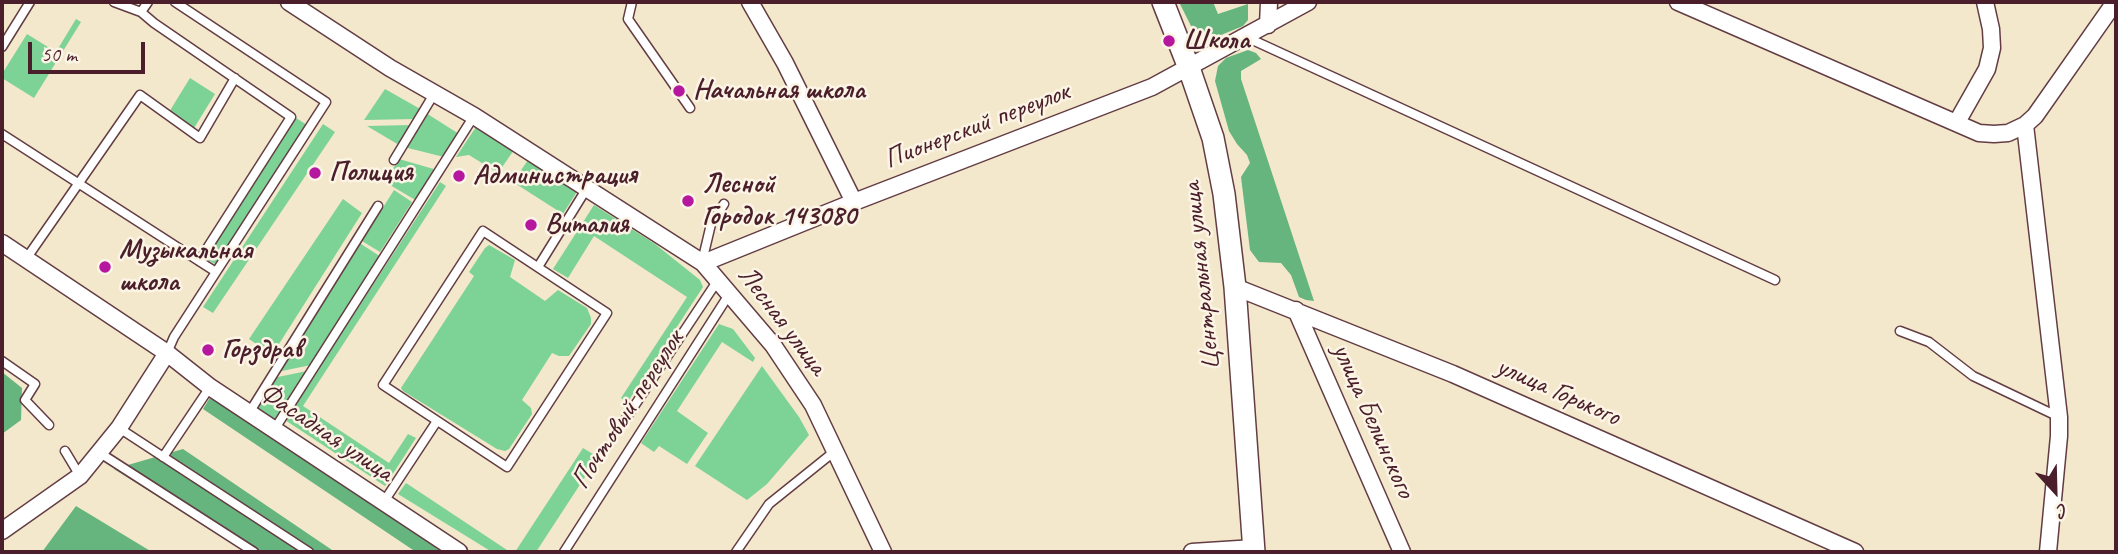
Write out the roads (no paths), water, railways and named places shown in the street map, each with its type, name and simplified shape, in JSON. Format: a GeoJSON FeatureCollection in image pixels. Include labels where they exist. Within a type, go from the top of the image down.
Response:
{"type":"FeatureCollection","features":[{"type":"Feature","properties":{"kind":"street","name":"Лесная улица"},"geometry":{"type":"LineString","coordinates":[[289,2],[703,262],[778,353],[813,405],[883,552]]}},
{"type":"Feature","properties":{"kind":"street"},"geometry":{"type":"LineString","coordinates":[[750,2],[791,75],[854,202]]}},
{"type":"Feature","properties":{"kind":"street","name":"Центральная улица"},"geometry":{"type":"LineString","coordinates":[[1163,2],[1213,138],[1230,228],[1254,550]]}},
{"type":"Feature","properties":{"kind":"street"},"geometry":{"type":"LineString","coordinates":[[1268,25],[1269,2]]}},
{"type":"Feature","properties":{"kind":"street","name":"Пионерский переулок"},"geometry":{"type":"LineString","coordinates":[[703,262],[1152,87],[1308,2]]}},
{"type":"Feature","properties":{"kind":"street"},"geometry":{"type":"LineString","coordinates":[[1678,2],[1979,133],[1994,134],[2008,133],[2025,125],[2035,116],[2115,2]]}},
{"type":"Feature","properties":{"kind":"street"},"geometry":{"type":"LineString","coordinates":[[1957,122],[1986,69],[1992,48],[1985,2]]}},
{"type":"Feature","properties":{"kind":"street"},"geometry":{"type":"LineString","coordinates":[[2025,125],[2059,417],[2048,552]]}},
{"type":"Feature","properties":{"kind":"street","name":"Фасадная улица"},"geometry":{"type":"LineString","coordinates":[[2,243],[167,353],[209,387],[459,552]]}},
{"type":"Feature","properties":{"kind":"street","name":"улица Горького"},"geometry":{"type":"LineString","coordinates":[[1235,287],[1453,374],[1855,552]]}},
{"type":"Feature","properties":{"kind":"street","name":"улица Белинского"},"geometry":{"type":"LineString","coordinates":[[1296,310],[1402,552]]}},
{"type":"Feature","properties":{"kind":"street"},"geometry":{"type":"LineString","coordinates":[[2,531],[80,476],[119,428],[167,353]]}},
{"type":"Feature","properties":{"kind":"street"},"geometry":{"type":"LineString","coordinates":[[1192,552],[1254,550]]}},
{"type":"Feature","properties":{"kind":"lane"},"geometry":{"type":"LineString","coordinates":[[2,47],[30,2]]}},
{"type":"Feature","properties":{"kind":"lane"},"geometry":{"type":"LineString","coordinates":[[114,2],[141,12],[291,117],[199,261]]}},
{"type":"Feature","properties":{"kind":"lane"},"geometry":{"type":"LineString","coordinates":[[141,12],[148,2]]}},
{"type":"Feature","properties":{"kind":"lane"},"geometry":{"type":"LineString","coordinates":[[167,353],[174,337],[326,102],[175,2]]}},
{"type":"Feature","properties":{"kind":"lane"},"geometry":{"type":"LineString","coordinates":[[632,2],[628,19],[690,108]]}},
{"type":"Feature","properties":{"kind":"lane"},"geometry":{"type":"LineString","coordinates":[[1246,37],[1775,280]]}},
{"type":"Feature","properties":{"kind":"lane"},"geometry":{"type":"LineString","coordinates":[[26,259],[140,95],[200,138],[235,78]]}},
{"type":"Feature","properties":{"kind":"lane"},"geometry":{"type":"LineString","coordinates":[[394,160],[434,94]]}},
{"type":"Feature","properties":{"kind":"lane"},"geometry":{"type":"LineString","coordinates":[[274,430],[474,116]]}},
{"type":"Feature","properties":{"kind":"lane"},"geometry":{"type":"LineString","coordinates":[[2,134],[216,272]]}},
{"type":"Feature","properties":{"kind":"lane"},"geometry":{"type":"LineString","coordinates":[[538,267],[587,188]]}},
{"type":"Feature","properties":{"kind":"lane"},"geometry":{"type":"LineString","coordinates":[[703,262],[711,224],[724,204]]}},
{"type":"Feature","properties":{"kind":"lane"},"geometry":{"type":"LineString","coordinates":[[249,413],[378,206]]}},
{"type":"Feature","properties":{"kind":"lane"},"geometry":{"type":"LineString","coordinates":[[483,231],[607,313],[507,467],[437,421],[383,385],[483,231]]}},
{"type":"Feature","properties":{"kind":"lane"},"geometry":{"type":"LineString","coordinates":[[625,420],[718,280]]}},
{"type":"Feature","properties":{"kind":"lane","name":"Почтовый переулок"},"geometry":{"type":"LineString","coordinates":[[564,552],[730,293]]}},
{"type":"Feature","properties":{"kind":"lane"},"geometry":{"type":"LineString","coordinates":[[1900,331],[1929,342],[1973,376],[2059,417]]}},
{"type":"Feature","properties":{"kind":"lane"},"geometry":{"type":"LineString","coordinates":[[2,361],[35,384],[25,400],[49,425]]}},
{"type":"Feature","properties":{"kind":"lane"},"geometry":{"type":"LineString","coordinates":[[163,457],[209,387]]}},
{"type":"Feature","properties":{"kind":"lane"},"geometry":{"type":"LineString","coordinates":[[383,503],[437,421]]}},
{"type":"Feature","properties":{"kind":"lane"},"geometry":{"type":"LineString","coordinates":[[119,428],[309,552]]}},
{"type":"Feature","properties":{"kind":"lane"},"geometry":{"type":"LineString","coordinates":[[736,552],[769,505],[835,451]]}},
{"type":"Feature","properties":{"kind":"lane"},"geometry":{"type":"LineString","coordinates":[[65,452],[80,476]]}},
{"type":"Feature","properties":{"kind":"lane"},"geometry":{"type":"LineString","coordinates":[[100,453],[254,552]]}},
{"type":"Feature","properties":{"kind":"place","name":"Школа"},"geometry":{"type":"Point","coordinates":[1169,41]}},
{"type":"Feature","properties":{"kind":"place","name":"Начальная школа"},"geometry":{"type":"Point","coordinates":[679,91]}},
{"type":"Feature","properties":{"kind":"place","name":"Полиция"},"geometry":{"type":"Point","coordinates":[315,173]}},
{"type":"Feature","properties":{"kind":"place","name":"Администрация"},"geometry":{"type":"Point","coordinates":[459,176]}},
{"type":"Feature","properties":{"kind":"place","name":"Лесной Городок 143080"},"geometry":{"type":"Point","coordinates":[688,201]}},
{"type":"Feature","properties":{"kind":"place","name":"Виталия"},"geometry":{"type":"Point","coordinates":[531,225]}},
{"type":"Feature","properties":{"kind":"place","name":"Музыкальная школа"},"geometry":{"type":"Point","coordinates":[105,267]}},
{"type":"Feature","properties":{"kind":"place","name":"Горздрав"},"geometry":{"type":"Point","coordinates":[208,350]}}]}
